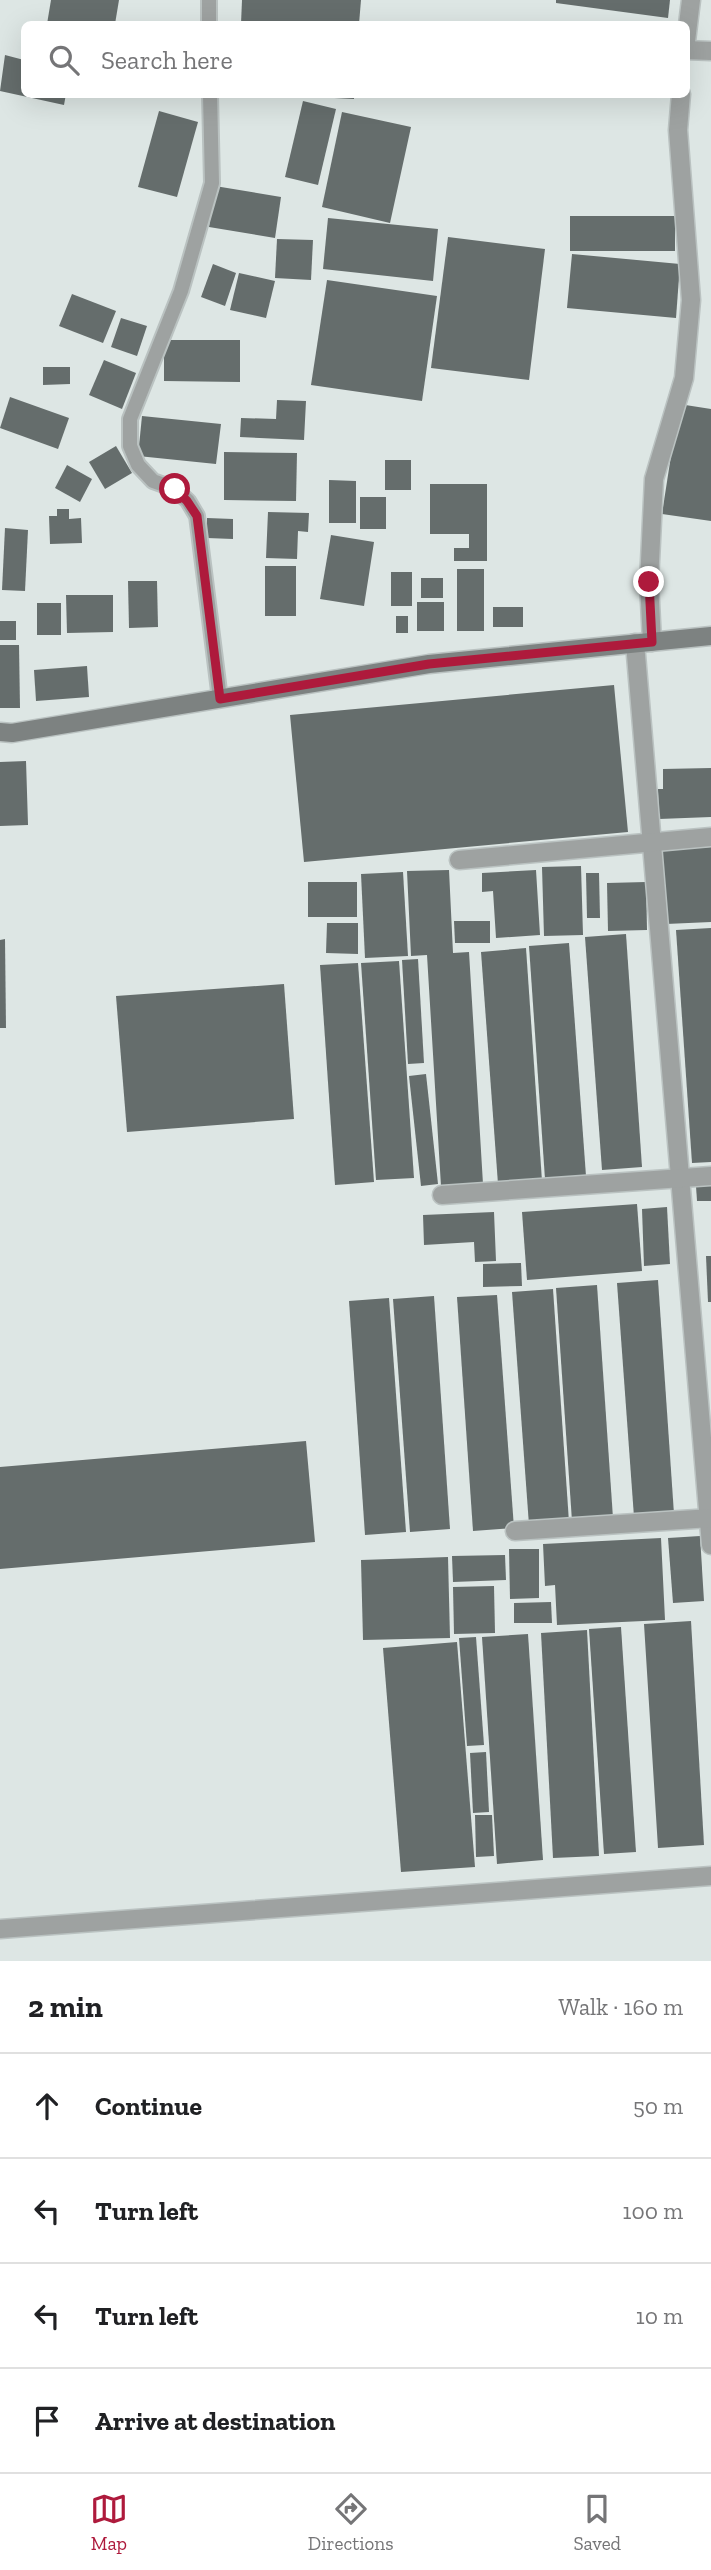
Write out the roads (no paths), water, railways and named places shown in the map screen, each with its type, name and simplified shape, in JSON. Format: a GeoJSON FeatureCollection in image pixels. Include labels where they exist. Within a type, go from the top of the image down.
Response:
{"type":"FeatureCollection","features":[{"type":"Feature","properties":{"kind":"street"},"geometry":{"type":"LineString","coordinates":[[689,21],[691,0]]}},
{"type":"Feature","properties":{"kind":"street"},"geometry":{"type":"LineString","coordinates":[[690,50],[711,51]]}},
{"type":"Feature","properties":{"kind":"street"},"geometry":{"type":"LineString","coordinates":[[681,98],[678,130],[691,300],[684,378],[654,479],[643,642],[651,843],[711,1545]]}},
{"type":"Feature","properties":{"kind":"street"},"geometry":{"type":"LineString","coordinates":[[0,732],[12,733],[429,664],[711,636]]}},
{"type":"Feature","properties":{"kind":"street"},"geometry":{"type":"LineString","coordinates":[[459,860],[711,837]]}},
{"type":"Feature","properties":{"kind":"street"},"geometry":{"type":"LineString","coordinates":[[442,1195],[711,1176]]}},
{"type":"Feature","properties":{"kind":"street"},"geometry":{"type":"LineString","coordinates":[[515,1531],[710,1518]]}},
{"type":"Feature","properties":{"kind":"street"},"geometry":{"type":"LineString","coordinates":[[0,1929],[711,1876]]}},
{"type":"Feature","properties":{"kind":"lane"},"geometry":{"type":"LineString","coordinates":[[209,0],[209,21]]}},
{"type":"Feature","properties":{"kind":"lane"},"geometry":{"type":"LineString","coordinates":[[210,98],[212,183],[180,291],[130,419],[130,446],[138,465],[153,481],[175,489],[197,516],[220,699]]}}]}
